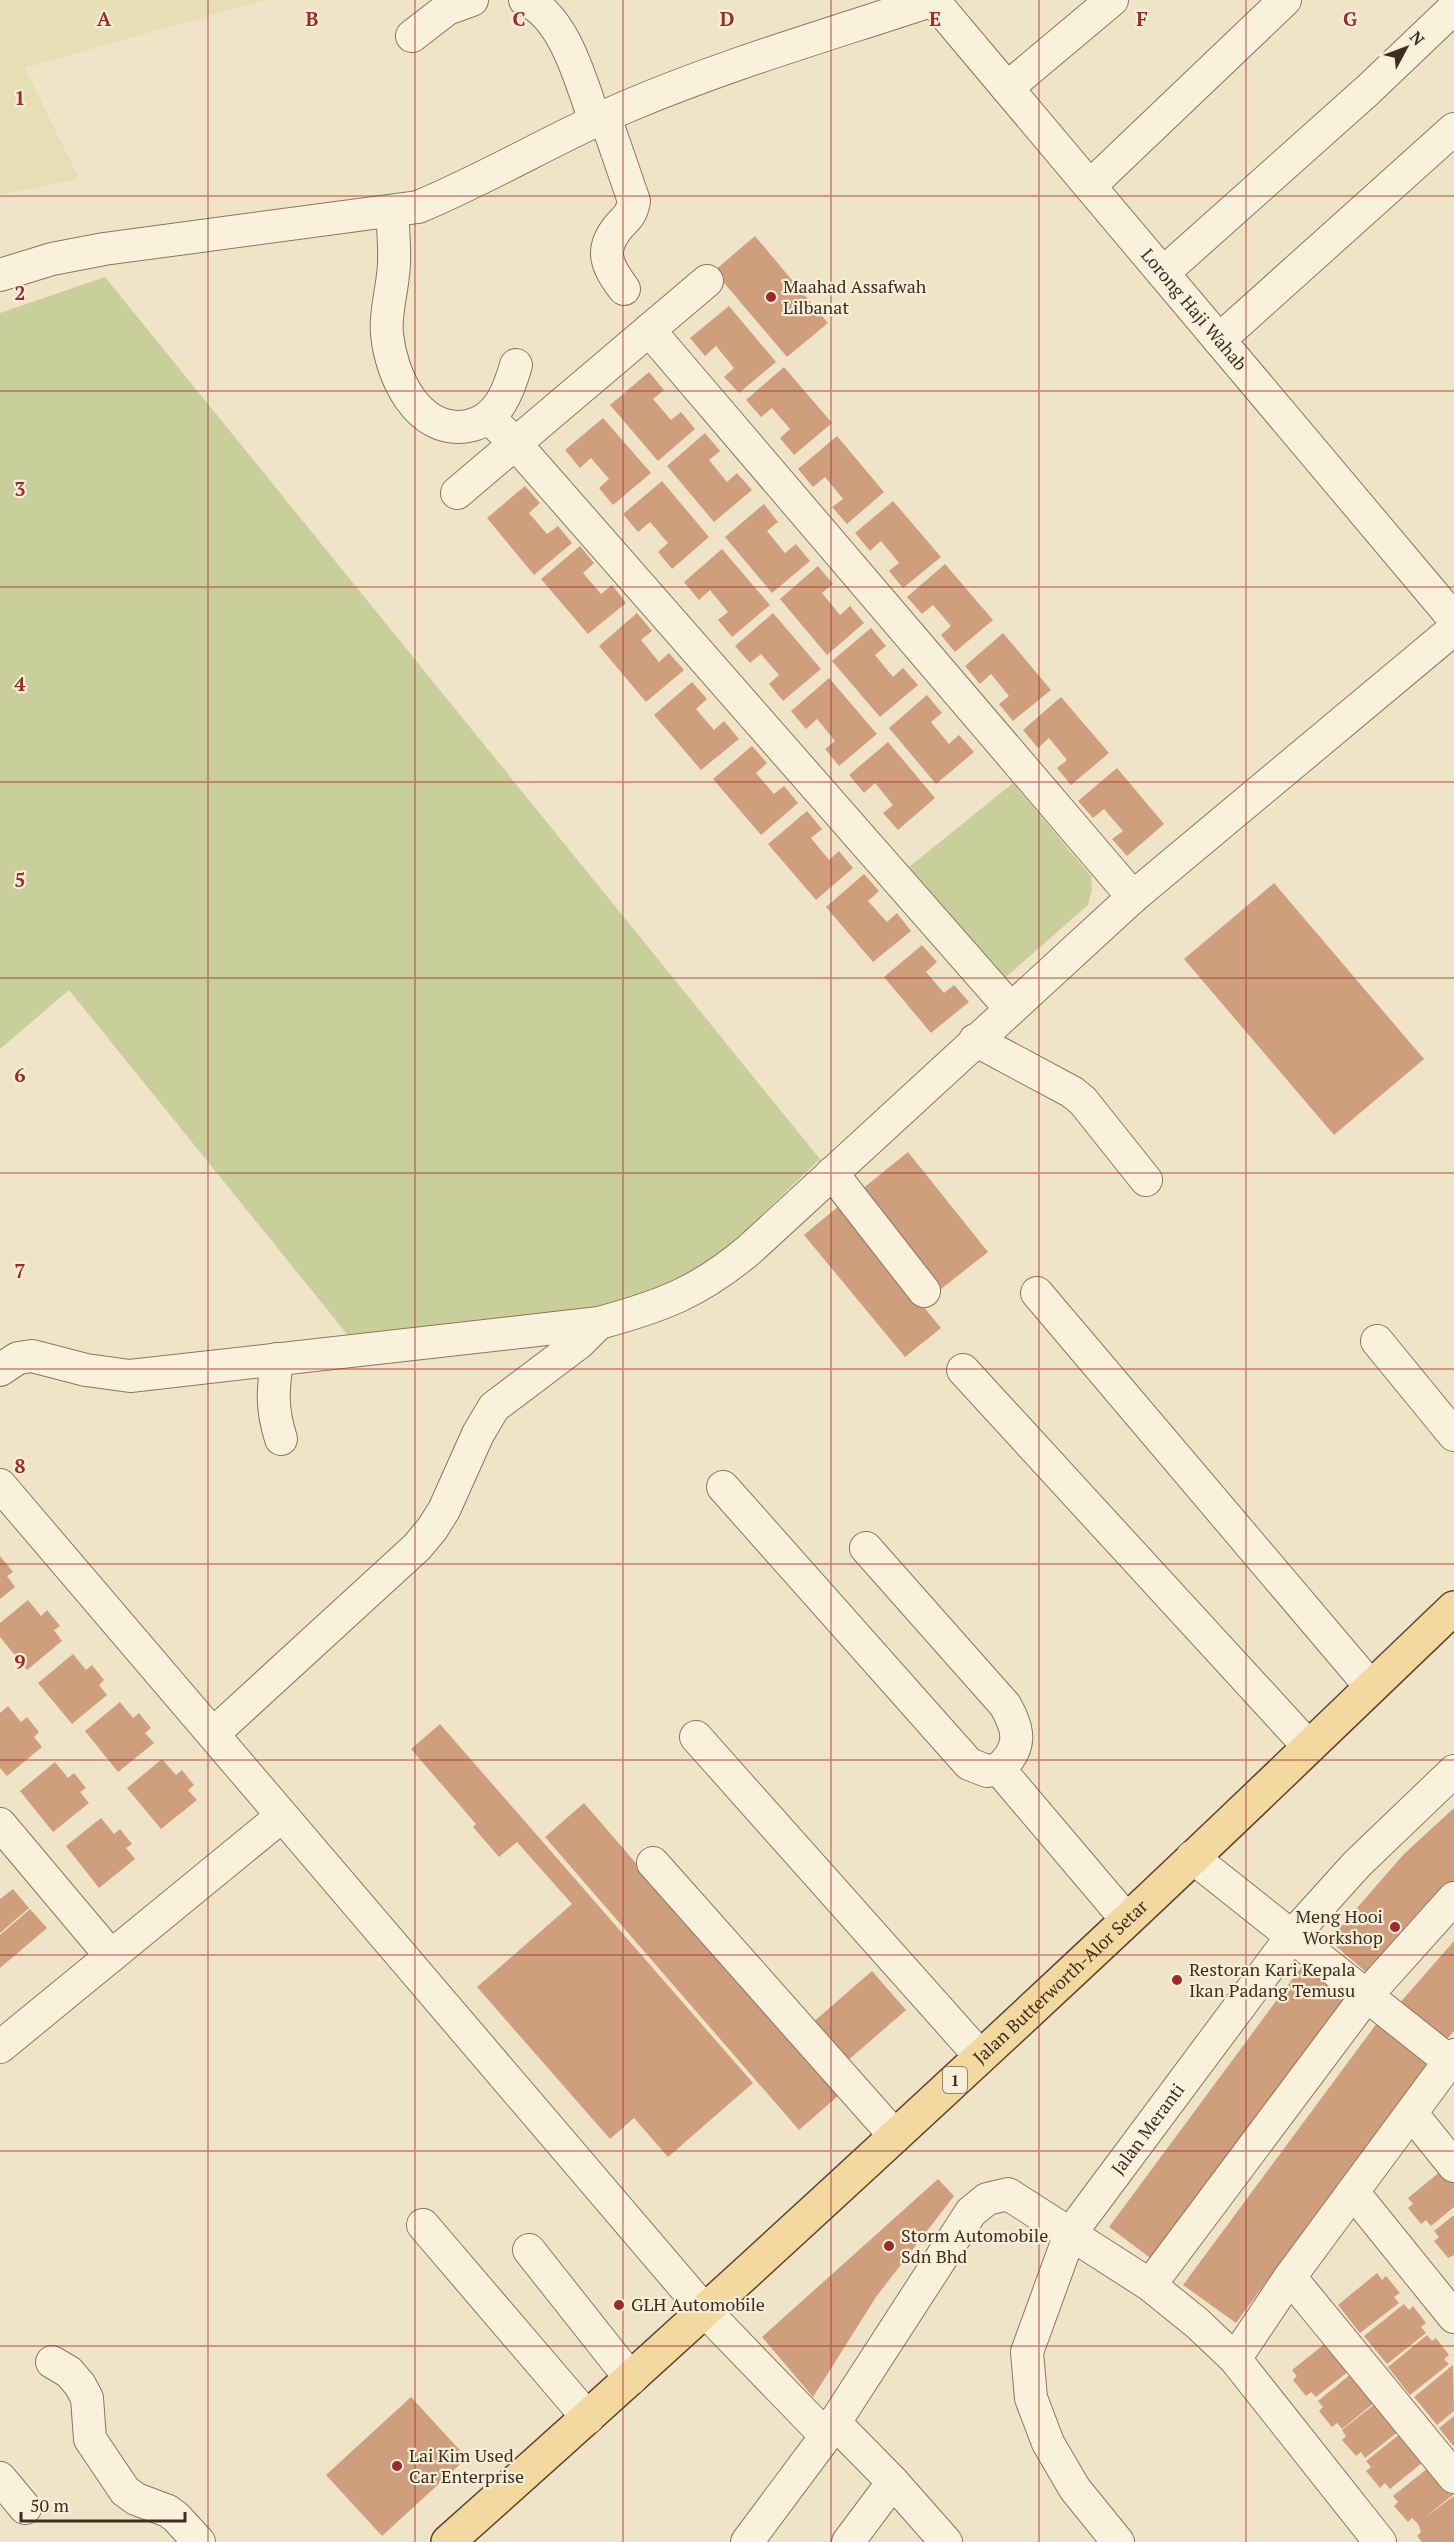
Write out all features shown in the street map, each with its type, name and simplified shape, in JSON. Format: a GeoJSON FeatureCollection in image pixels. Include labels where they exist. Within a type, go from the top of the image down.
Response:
{"type":"FeatureCollection","features":[{"type":"Feature","properties":{"kind":"main road","name":"Jalan Butterworth-Alor Setar"},"geometry":{"type":"LineString","coordinates":[[448,2542],[631,2379],[895,2136],[1127,1920],[1454,1608]]}},
{"type":"Feature","properties":{"kind":"street"},"geometry":{"type":"LineString","coordinates":[[412,36],[447,9],[472,0]]}},
{"type":"Feature","properties":{"kind":"street"},"geometry":{"type":"LineString","coordinates":[[525,0],[547,15],[560,34],[600,119],[634,201],[633,211],[613,235],[607,256],[608,267],[624,289]]}},
{"type":"Feature","properties":{"kind":"street"},"geometry":{"type":"LineString","coordinates":[[0,275],[52,259],[104,249],[418,207],[466,187],[600,119],[692,80],[933,0]]}},
{"type":"Feature","properties":{"kind":"street","name":"Lorong Haji Wahab"},"geometry":{"type":"LineString","coordinates":[[933,0],[1454,620]]}},
{"type":"Feature","properties":{"kind":"street"},"geometry":{"type":"LineString","coordinates":[[1007,88],[1112,0]]}},
{"type":"Feature","properties":{"kind":"street"},"geometry":{"type":"LineString","coordinates":[[1090,186],[1285,0]]}},
{"type":"Feature","properties":{"kind":"street"},"geometry":{"type":"LineString","coordinates":[[1163,273],[1368,90],[1454,8]]}},
{"type":"Feature","properties":{"kind":"street"},"geometry":{"type":"LineString","coordinates":[[1219,340],[1454,129]]}},
{"type":"Feature","properties":{"kind":"street"},"geometry":{"type":"LineString","coordinates":[[392,211],[394,273],[387,311],[387,336],[397,376],[408,397],[421,412],[436,422],[457,428],[476,425],[488,417],[501,403],[510,388],[516,365]]}},
{"type":"Feature","properties":{"kind":"street"},"geometry":{"type":"LineString","coordinates":[[457,493],[514,442],[706,281]]}},
{"type":"Feature","properties":{"kind":"street"},"geometry":{"type":"LineString","coordinates":[[649,330],[1133,897]]}},
{"type":"Feature","properties":{"kind":"street"},"geometry":{"type":"LineString","coordinates":[[488,417],[514,442],[1010,1008]]}},
{"type":"Feature","properties":{"kind":"street"},"geometry":{"type":"LineString","coordinates":[[0,1370],[18,1358],[32,1356],[86,1370],[130,1376],[599,1323],[651,1309],[720,1274],[1133,897],[1454,629]]}},
{"type":"Feature","properties":{"kind":"street"},"geometry":{"type":"LineString","coordinates":[[975,1041],[1072,1092],[1083,1101],[1146,1180]]}},
{"type":"Feature","properties":{"kind":"street"},"geometry":{"type":"LineString","coordinates":[[832,1173],[924,1292]]}},
{"type":"Feature","properties":{"kind":"street"},"geometry":{"type":"LineString","coordinates":[[1037,1293],[1371,1688]]}},
{"type":"Feature","properties":{"kind":"street"},"geometry":{"type":"LineString","coordinates":[[213,1734],[417,1547],[444,1510],[478,1434],[494,1407],[579,1342],[599,1323]]}},
{"type":"Feature","properties":{"kind":"street"},"geometry":{"type":"LineString","coordinates":[[1377,1341],[1454,1435]]}},
{"type":"Feature","properties":{"kind":"street"},"geometry":{"type":"LineString","coordinates":[[277,1359],[273,1394],[274,1415],[281,1439]]}},
{"type":"Feature","properties":{"kind":"street"},"geometry":{"type":"LineString","coordinates":[[963,1370],[1309,1747]]}},
{"type":"Feature","properties":{"kind":"street"},"geometry":{"type":"LineString","coordinates":[[0,1485],[705,2311],[830,2429],[893,2482],[946,2542]]}},
{"type":"Feature","properties":{"kind":"street"},"geometry":{"type":"LineString","coordinates":[[723,1487],[969,1764],[987,1771],[999,1769],[1010,1759],[1017,1744],[1016,1723],[1005,1705],[866,1548]]}},
{"type":"Feature","properties":{"kind":"street"},"geometry":{"type":"LineString","coordinates":[[696,1737],[980,2056]]}},
{"type":"Feature","properties":{"kind":"street"},"geometry":{"type":"LineString","coordinates":[[999,1769],[1127,1920]]}},
{"type":"Feature","properties":{"kind":"street","name":"Jalan Meranti"},"geometry":{"type":"LineString","coordinates":[[1118,2542],[1075,2489],[1048,2443],[1031,2398],[1027,2352],[1070,2234],[1292,1936],[1357,1864],[1454,1771]]}},
{"type":"Feature","properties":{"kind":"street"},"geometry":{"type":"LineString","coordinates":[[0,2047],[282,1816]]}},
{"type":"Feature","properties":{"kind":"street"},"geometry":{"type":"LineString","coordinates":[[0,1824],[111,1956]]}},
{"type":"Feature","properties":{"kind":"street"},"geometry":{"type":"LineString","coordinates":[[1192,1857],[1451,2058],[1290,2277],[1235,2359]]}},
{"type":"Feature","properties":{"kind":"street"},"geometry":{"type":"LineString","coordinates":[[653,1863],[895,2136]]}},
{"type":"Feature","properties":{"kind":"street"},"geometry":{"type":"LineString","coordinates":[[1150,2285],[1367,1995],[1454,1898]]}},
{"type":"Feature","properties":{"kind":"street"},"geometry":{"type":"LineString","coordinates":[[1412,2114],[1454,2166]]}},
{"type":"Feature","properties":{"kind":"street"},"geometry":{"type":"LineString","coordinates":[[1353,2192],[1454,2317]]}},
{"type":"Feature","properties":{"kind":"street"},"geometry":{"type":"LineString","coordinates":[[747,2542],[830,2429],[971,2212],[987,2199],[1008,2194],[1150,2285],[1197,2323],[1235,2359],[1380,2542]]}},
{"type":"Feature","properties":{"kind":"street"},"geometry":{"type":"LineString","coordinates":[[423,2225],[588,2418]]}},
{"type":"Feature","properties":{"kind":"street"},"geometry":{"type":"LineString","coordinates":[[529,2250],[631,2379]]}},
{"type":"Feature","properties":{"kind":"street"},"geometry":{"type":"LineString","coordinates":[[1290,2277],[1454,2477]]}},
{"type":"Feature","properties":{"kind":"street"},"geometry":{"type":"LineString","coordinates":[[52,2362],[69,2372],[80,2385],[87,2398],[90,2439],[125,2491],[136,2499],[168,2511],[199,2542]]}},
{"type":"Feature","properties":{"kind":"street"},"geometry":{"type":"LineString","coordinates":[[0,2478],[25,2508]]}},
{"type":"Feature","properties":{"kind":"street"},"geometry":{"type":"LineString","coordinates":[[848,2542],[893,2482]]}},
{"type":"Feature","properties":{"kind":"shaded area"},"geometry":{"type":"Polygon","coordinates":[[[0,0],[264,0],[25,68],[79,179],[0,195],[0,0]]]}},
{"type":"Feature","properties":{"kind":"green space"},"geometry":{"type":"Polygon","coordinates":[[[105,277],[820,1159],[709,1265],[644,1295],[593,1312],[351,1339],[69,990],[0,1049],[0,313],[105,277]]]}},
{"type":"Feature","properties":{"kind":"green space"},"geometry":{"type":"Polygon","coordinates":[[[1013,783],[1091,876],[1092,889],[1088,905],[1005,978],[909,867],[1013,783]]]}},
{"type":"Feature","properties":{"kind":"building","name":"Maahad Assafwah Lilbanat"},"geometry":{"type":"Polygon","coordinates":[[[755,236],[828,323],[787,357],[714,271],[755,236]]]}},
{"type":"Feature","properties":{"kind":"building"},"geometry":{"type":"Polygon","coordinates":[[[729,306],[776,362],[739,393],[724,377],[734,368],[716,346],[705,356],[690,338],[729,306]]]}},
{"type":"Feature","properties":{"kind":"building"},"geometry":{"type":"Polygon","coordinates":[[[784,367],[832,423],[794,455],[780,438],[790,429],[772,408],[761,417],[746,400],[784,367]]]}},
{"type":"Feature","properties":{"kind":"building"},"geometry":{"type":"Polygon","coordinates":[[[649,372],[664,390],[653,399],[671,420],[681,412],[695,429],[658,461],[610,405],[649,372]]]}},
{"type":"Feature","properties":{"kind":"building"},"geometry":{"type":"Polygon","coordinates":[[[603,418],[651,473],[613,505],[599,488],[609,479],[591,458],[580,468],[565,450],[603,418]]]}},
{"type":"Feature","properties":{"kind":"building"},"geometry":{"type":"Polygon","coordinates":[[[705,433],[720,451],[709,460],[727,482],[737,473],[752,490],[714,522],[667,466],[705,433]]]}},
{"type":"Feature","properties":{"kind":"building"},"geometry":{"type":"Polygon","coordinates":[[[837,436],[884,492],[847,524],[832,507],[843,499],[825,477],[813,487],[798,469],[837,436]]]}},
{"type":"Feature","properties":{"kind":"building"},"geometry":{"type":"Polygon","coordinates":[[[662,481],[709,537],[672,569],[658,552],[668,543],[650,522],[638,532],[623,514],[662,481]]]}},
{"type":"Feature","properties":{"kind":"building"},"geometry":{"type":"Polygon","coordinates":[[[525,486],[540,503],[529,513],[547,534],[558,526],[572,543],[534,575],[487,518],[525,486]]]}},
{"type":"Feature","properties":{"kind":"building"},"geometry":{"type":"Polygon","coordinates":[[[893,501],[941,557],[903,588],[889,571],[899,563],[881,541],[870,551],[855,533],[893,501]]]}},
{"type":"Feature","properties":{"kind":"building"},"geometry":{"type":"Polygon","coordinates":[[[764,504],[778,522],[767,531],[785,553],[796,544],[810,561],[772,593],[725,537],[764,504]]]}},
{"type":"Feature","properties":{"kind":"building"},"geometry":{"type":"Polygon","coordinates":[[[580,546],[594,563],[583,573],[601,594],[612,585],[626,603],[588,634],[541,579],[580,546]]]}},
{"type":"Feature","properties":{"kind":"building"},"geometry":{"type":"Polygon","coordinates":[[[722,549],[770,605],[732,637],[718,620],[728,612],[710,590],[699,600],[684,582],[722,549]]]}},
{"type":"Feature","properties":{"kind":"building"},"geometry":{"type":"Polygon","coordinates":[[[945,564],[993,620],[955,652],[941,635],[951,626],[933,605],[922,614],[907,597],[945,564]]]}},
{"type":"Feature","properties":{"kind":"building"},"geometry":{"type":"Polygon","coordinates":[[[818,566],[833,584],[822,593],[840,615],[850,606],[864,623],[827,655],[780,599],[818,566]]]}},
{"type":"Feature","properties":{"kind":"building"},"geometry":{"type":"Polygon","coordinates":[[[637,613],[652,631],[641,640],[659,662],[669,653],[684,670],[646,702],[599,646],[637,613]]]}},
{"type":"Feature","properties":{"kind":"building"},"geometry":{"type":"Polygon","coordinates":[[[773,613],[821,669],[783,701],[769,684],[779,675],[761,654],[750,663],[735,646],[773,613]]]}},
{"type":"Feature","properties":{"kind":"building"},"geometry":{"type":"Polygon","coordinates":[[[871,628],[886,646],[875,655],[893,677],[903,668],[918,685],[880,717],[832,661],[871,628]]]}},
{"type":"Feature","properties":{"kind":"building"},"geometry":{"type":"Polygon","coordinates":[[[1003,633],[1051,690],[1013,721],[999,704],[1009,696],[991,674],[980,684],[965,666],[1003,633]]]}},
{"type":"Feature","properties":{"kind":"building"},"geometry":{"type":"Polygon","coordinates":[[[829,678],[877,734],[839,766],[825,749],[835,741],[817,719],[806,729],[791,711],[829,678]]]}},
{"type":"Feature","properties":{"kind":"building"},"geometry":{"type":"Polygon","coordinates":[[[692,682],[707,699],[696,709],[714,730],[724,721],[739,739],[701,770],[654,715],[692,682]]]}},
{"type":"Feature","properties":{"kind":"building"},"geometry":{"type":"Polygon","coordinates":[[[927,695],[942,713],[931,722],[949,744],[959,735],[974,752],[936,784],[889,728],[927,695]]]}},
{"type":"Feature","properties":{"kind":"building"},"geometry":{"type":"Polygon","coordinates":[[[1061,697],[1109,753],[1071,785],[1057,768],[1067,760],[1049,738],[1038,748],[1023,730],[1061,697]]]}},
{"type":"Feature","properties":{"kind":"building"},"geometry":{"type":"Polygon","coordinates":[[[888,742],[935,798],[898,830],[883,813],[893,805],[875,783],[864,793],[849,775],[888,742]]]}},
{"type":"Feature","properties":{"kind":"building"},"geometry":{"type":"Polygon","coordinates":[[[752,746],[767,763],[756,773],[774,794],[784,786],[798,803],[761,835],[713,779],[752,746]]]}},
{"type":"Feature","properties":{"kind":"building"},"geometry":{"type":"Polygon","coordinates":[[[1117,768],[1164,824],[1127,856],[1112,839],[1123,831],[1104,809],[1093,818],[1078,801],[1117,768]]]}},
{"type":"Feature","properties":{"kind":"building"},"geometry":{"type":"Polygon","coordinates":[[[807,811],[822,829],[811,838],[829,860],[839,851],[853,868],[816,900],[768,844],[807,811]]]}},
{"type":"Feature","properties":{"kind":"building"},"geometry":{"type":"Polygon","coordinates":[[[864,874],[879,891],[868,901],[887,922],[897,913],[911,931],[873,962],[826,907],[864,874]]]}},
{"type":"Feature","properties":{"kind":"building"},"geometry":{"type":"Polygon","coordinates":[[[1274,883],[1424,1059],[1334,1135],[1184,959],[1274,883]]]}},
{"type":"Feature","properties":{"kind":"building"},"geometry":{"type":"Polygon","coordinates":[[[922,945],[937,962],[926,972],[944,993],[954,985],[969,1002],[931,1033],[884,977],[922,945]]]}},
{"type":"Feature","properties":{"kind":"building"},"geometry":{"type":"Polygon","coordinates":[[[908,1152],[988,1252],[936,1293],[856,1194],[908,1152]]]}},
{"type":"Feature","properties":{"kind":"building"},"geometry":{"type":"Polygon","coordinates":[[[840,1205],[941,1328],[905,1357],[804,1235],[840,1205]]]}},
{"type":"Feature","properties":{"kind":"building"},"geometry":{"type":"Polygon","coordinates":[[[0,1556],[13,1572],[7,1576],[15,1587],[0,1599],[0,1556]]]}},
{"type":"Feature","properties":{"kind":"building"},"geometry":{"type":"Polygon","coordinates":[[[28,1600],[41,1616],[47,1610],[60,1626],[54,1630],[62,1641],[27,1670],[0,1637],[0,1623],[28,1600]]]}},
{"type":"Feature","properties":{"kind":"building"},"geometry":{"type":"Polygon","coordinates":[[[73,1654],[86,1670],[92,1665],[104,1680],[99,1685],[107,1695],[72,1724],[38,1683],[73,1654]]]}},
{"type":"Feature","properties":{"kind":"building"},"geometry":{"type":"Polygon","coordinates":[[[120,1702],[133,1718],[139,1713],[151,1728],[145,1733],[154,1743],[118,1772],[85,1731],[120,1702]]]}},
{"type":"Feature","properties":{"kind":"building"},"geometry":{"type":"Polygon","coordinates":[[[8,1706],[21,1722],[27,1717],[39,1732],[34,1737],[42,1747],[7,1776],[0,1768],[0,1713],[8,1706]]]}},
{"type":"Feature","properties":{"kind":"building"},"geometry":{"type":"Polygon","coordinates":[[[440,1724],[753,2083],[668,2157],[634,2118],[610,2139],[477,1987],[572,1904],[517,1842],[499,1857],[473,1827],[476,1824],[411,1749],[440,1724]]]}},
{"type":"Feature","properties":{"kind":"building"},"geometry":{"type":"Polygon","coordinates":[[[162,1759],[176,1775],[182,1770],[194,1785],[188,1790],[197,1800],[161,1829],[127,1788],[162,1759]]]}},
{"type":"Feature","properties":{"kind":"building"},"geometry":{"type":"Polygon","coordinates":[[[55,1762],[68,1778],[74,1773],[86,1788],[80,1792],[89,1803],[53,1832],[20,1791],[55,1762]]]}},
{"type":"Feature","properties":{"kind":"building"},"geometry":{"type":"Polygon","coordinates":[[[584,1803],[766,2014],[846,2089],[799,2130],[545,1837],[584,1803]]]}},
{"type":"Feature","properties":{"kind":"building"},"geometry":{"type":"Polygon","coordinates":[[[1454,1808],[1454,1886],[1374,1979],[1329,1940],[1404,1854],[1454,1808]]]}},
{"type":"Feature","properties":{"kind":"building"},"geometry":{"type":"Polygon","coordinates":[[[101,1818],[114,1834],[120,1829],[132,1844],[126,1848],[135,1859],[99,1888],[66,1846],[101,1818]]]}},
{"type":"Feature","properties":{"kind":"building"},"geometry":{"type":"Polygon","coordinates":[[[13,1889],[29,1908],[0,1933],[0,1899],[13,1889]]]}},
{"type":"Feature","properties":{"kind":"building"},"geometry":{"type":"Polygon","coordinates":[[[30,1909],[47,1928],[0,1968],[0,1935],[30,1909]]]}},
{"type":"Feature","properties":{"kind":"building"},"geometry":{"type":"Polygon","coordinates":[[[1454,1941],[1454,2031],[1443,2044],[1398,2005],[1454,1941]]]}},
{"type":"Feature","properties":{"kind":"building"},"geometry":{"type":"Polygon","coordinates":[[[1305,1962],[1357,2000],[1161,2266],[1109,2227],[1305,1962]]]}},
{"type":"Feature","properties":{"kind":"building"},"geometry":{"type":"Polygon","coordinates":[[[872,1971],[906,2010],[845,2063],[811,2024],[872,1971]]]}},
{"type":"Feature","properties":{"kind":"building"},"geometry":{"type":"Polygon","coordinates":[[[1380,2019],[1432,2058],[1236,2323],[1183,2285],[1380,2019]]]}},
{"type":"Feature","properties":{"kind":"building"},"geometry":{"type":"Polygon","coordinates":[[[1447,2166],[1454,2175],[1454,2207],[1431,2226],[1426,2220],[1421,2224],[1408,2208],[1413,2204],[1408,2198],[1447,2166]]]}},
{"type":"Feature","properties":{"kind":"building","name":"Storm Automobile Sdn Bhd"},"geometry":{"type":"Polygon","coordinates":[[[938,2179],[954,2196],[876,2297],[813,2397],[762,2337],[938,2179]]]}},
{"type":"Feature","properties":{"kind":"building"},"geometry":{"type":"Polygon","coordinates":[[[1454,2215],[1454,2255],[1448,2258],[1434,2241],[1439,2237],[1434,2231],[1454,2215]]]}},
{"type":"Feature","properties":{"kind":"building"},"geometry":{"type":"Polygon","coordinates":[[[1377,2273],[1382,2280],[1386,2276],[1400,2293],[1394,2297],[1399,2303],[1360,2333],[1338,2305],[1377,2273]]]}},
{"type":"Feature","properties":{"kind":"building"},"geometry":{"type":"Polygon","coordinates":[[[1404,2304],[1409,2310],[1413,2306],[1426,2323],[1421,2327],[1426,2333],[1387,2364],[1364,2336],[1404,2304]]]}},
{"type":"Feature","properties":{"kind":"building"},"geometry":{"type":"Polygon","coordinates":[[[1427,2335],[1432,2341],[1436,2338],[1449,2355],[1444,2359],[1449,2364],[1410,2395],[1388,2367],[1427,2335]]]}},
{"type":"Feature","properties":{"kind":"building"},"geometry":{"type":"Polygon","coordinates":[[[1332,2338],[1354,2367],[1316,2397],[1311,2392],[1306,2396],[1293,2380],[1297,2376],[1292,2370],[1332,2338]]]}},
{"type":"Feature","properties":{"kind":"building"},"geometry":{"type":"Polygon","coordinates":[[[1453,2365],[1454,2411],[1437,2425],[1414,2397],[1453,2365]]]}},
{"type":"Feature","properties":{"kind":"building"},"geometry":{"type":"Polygon","coordinates":[[[1357,2369],[1380,2398],[1342,2429],[1337,2423],[1332,2427],[1319,2411],[1323,2407],[1318,2401],[1357,2369]]]}},
{"type":"Feature","properties":{"kind":"building","name":"Lai Kim Used Car Enterprise"},"geometry":{"type":"Polygon","coordinates":[[[411,2397],[467,2458],[382,2536],[326,2475],[411,2397]]]}},
{"type":"Feature","properties":{"kind":"building"},"geometry":{"type":"Polygon","coordinates":[[[1381,2399],[1404,2427],[1365,2458],[1361,2452],[1356,2456],[1342,2440],[1346,2436],[1342,2430],[1381,2399]]]}},
{"type":"Feature","properties":{"kind":"building"},"geometry":{"type":"Polygon","coordinates":[[[1454,2416],[1454,2447],[1439,2428],[1454,2416]]]}},
{"type":"Feature","properties":{"kind":"building"},"geometry":{"type":"Polygon","coordinates":[[[1405,2430],[1428,2458],[1390,2489],[1385,2483],[1380,2488],[1366,2471],[1371,2467],[1366,2461],[1405,2430]]]}},
{"type":"Feature","properties":{"kind":"building"},"geometry":{"type":"Polygon","coordinates":[[[1433,2464],[1454,2494],[1424,2518],[1454,2496],[1454,2542],[1422,2542],[1417,2536],[1421,2532],[1418,2524],[1412,2518],[1408,2522],[1394,2506],[1398,2502],[1393,2496],[1433,2464]]]}},
{"type":"Feature","properties":{"kind":"place","name":"Maahad Assafwah Lilbanat"},"geometry":{"type":"Point","coordinates":[771,297]}},
{"type":"Feature","properties":{"kind":"place","name":"Meng Hooi Workshop"},"geometry":{"type":"Point","coordinates":[1395,1927]}},
{"type":"Feature","properties":{"kind":"place","name":"Restoran Kari Kepala Ikan Padang Temusu"},"geometry":{"type":"Point","coordinates":[1177,1980]}},
{"type":"Feature","properties":{"kind":"place","name":"Storm Automobile Sdn Bhd"},"geometry":{"type":"Point","coordinates":[889,2246]}},
{"type":"Feature","properties":{"kind":"place","name":"GLH Automobile"},"geometry":{"type":"Point","coordinates":[619,2305]}},
{"type":"Feature","properties":{"kind":"place","name":"Lai Kim Used Car Enterprise"},"geometry":{"type":"Point","coordinates":[397,2466]}}]}
